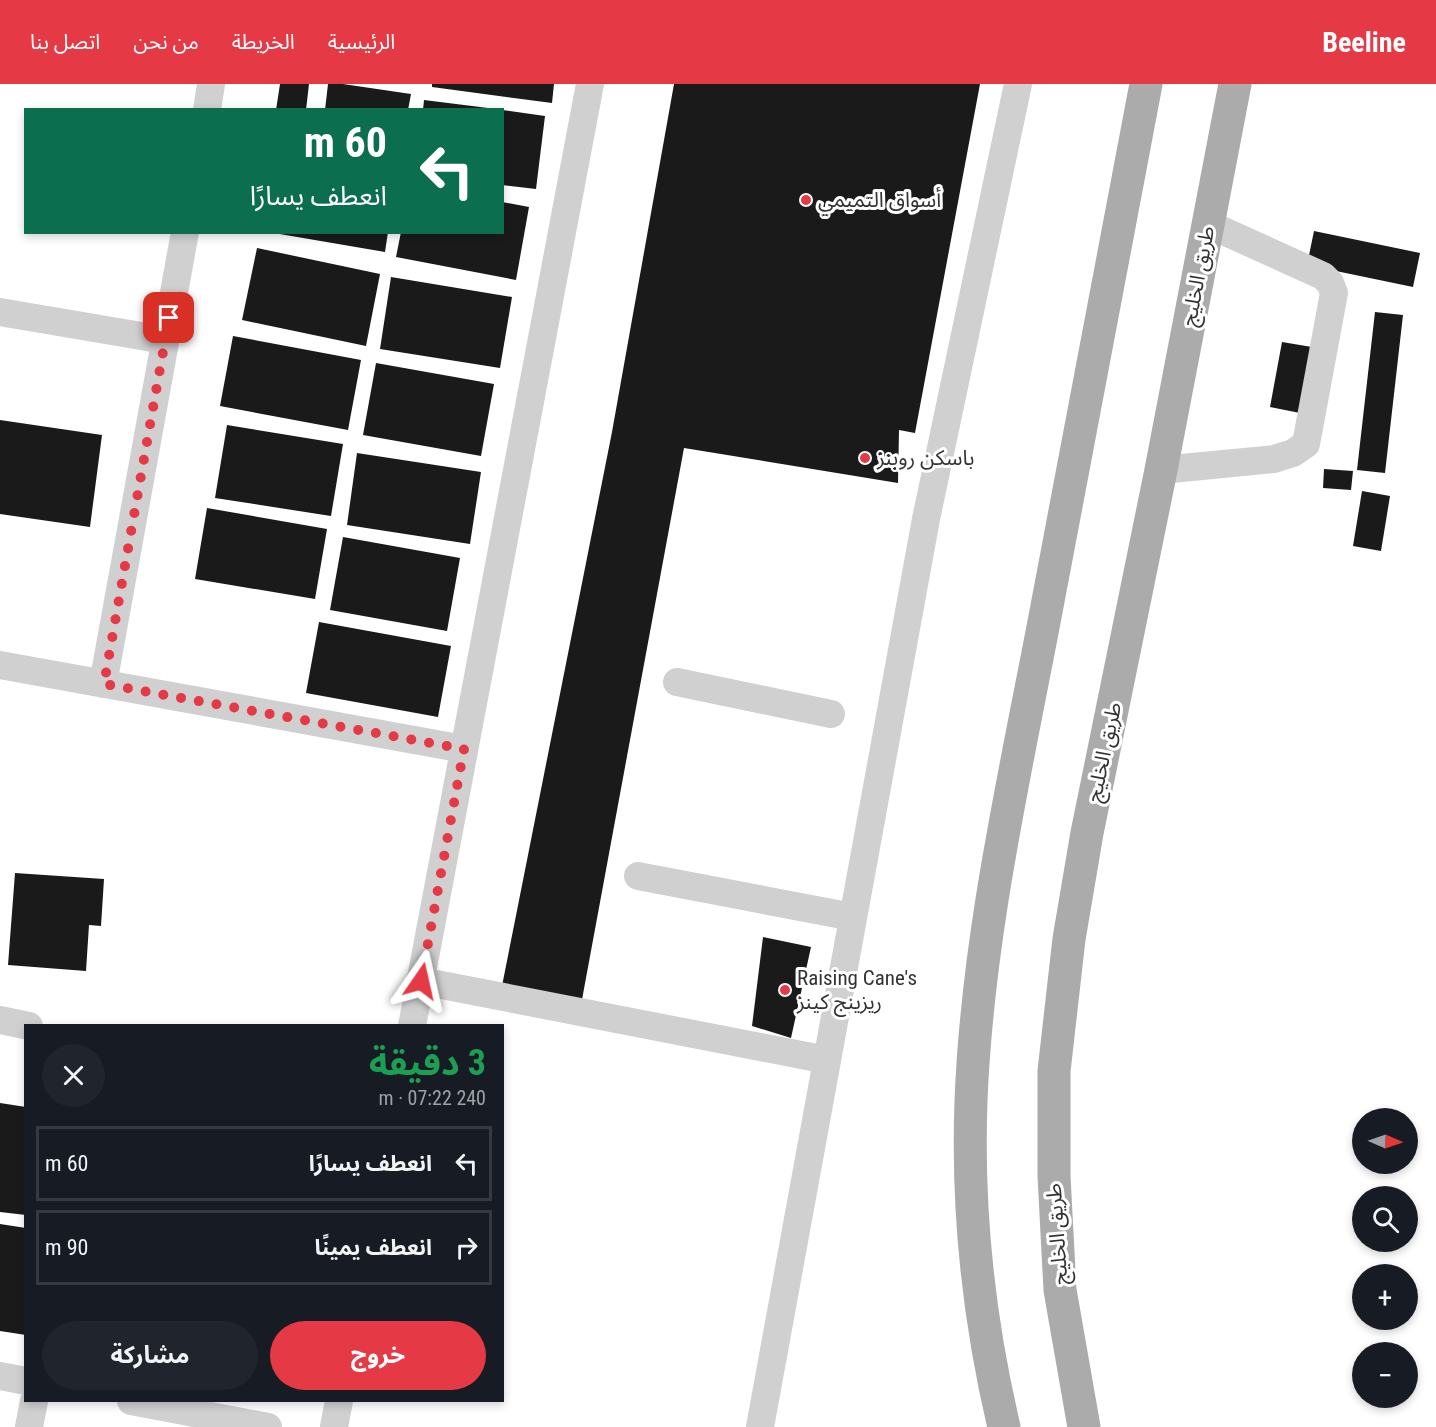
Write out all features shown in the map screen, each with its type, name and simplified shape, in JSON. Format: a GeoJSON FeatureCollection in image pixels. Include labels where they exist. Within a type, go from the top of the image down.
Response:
{"type":"FeatureCollection","features":[{"type":"Feature","properties":{"kind":"main road"},"geometry":{"type":"LineString","coordinates":[[1004,1427],[983,1316],[972,1211],[971,1101],[980,990],[1005,828],[1146,84]]}},
{"type":"Feature","properties":{"kind":"main road","name":"طريق الخليج"},"geometry":{"type":"LineString","coordinates":[[1084,1427],[1060,1290],[1054,1176],[1054,1071],[1068,939],[1235,84]]}},
{"type":"Feature","properties":{"kind":"street"},"geometry":{"type":"LineString","coordinates":[[207,108],[211,84]]}},
{"type":"Feature","properties":{"kind":"street"},"geometry":{"type":"LineString","coordinates":[[412,1024],[590,84]]}},
{"type":"Feature","properties":{"kind":"street"},"geometry":{"type":"LineString","coordinates":[[760,1427],[926,519],[1018,84]]}},
{"type":"Feature","properties":{"kind":"street"},"geometry":{"type":"LineString","coordinates":[[1161,470],[1274,459],[1293,453],[1306,444],[1334,293],[1330,283],[1323,276],[1208,224]]}},
{"type":"Feature","properties":{"kind":"street"},"geometry":{"type":"LineString","coordinates":[[104,684],[185,234]]}},
{"type":"Feature","properties":{"kind":"street"},"geometry":{"type":"LineString","coordinates":[[0,312],[165,340]]}},
{"type":"Feature","properties":{"kind":"street"},"geometry":{"type":"LineString","coordinates":[[0,665],[464,749]]}},
{"type":"Feature","properties":{"kind":"street"},"geometry":{"type":"LineString","coordinates":[[677,682],[831,714]]}},
{"type":"Feature","properties":{"kind":"street"},"geometry":{"type":"LineString","coordinates":[[638,876],[853,918]]}},
{"type":"Feature","properties":{"kind":"street"},"geometry":{"type":"LineString","coordinates":[[421,981],[827,1060]]}},
{"type":"Feature","properties":{"kind":"street"},"geometry":{"type":"LineString","coordinates":[[0,1020],[24,1025]]}},
{"type":"Feature","properties":{"kind":"street"},"geometry":{"type":"LineString","coordinates":[[0,1376],[24,1381]]}},
{"type":"Feature","properties":{"kind":"street"},"geometry":{"type":"LineString","coordinates":[[29,1427],[34,1402]]}},
{"type":"Feature","properties":{"kind":"street"},"geometry":{"type":"LineString","coordinates":[[136,1402],[268,1427]]}},
{"type":"Feature","properties":{"kind":"street"},"geometry":{"type":"LineString","coordinates":[[334,1427],[339,1402]]}},
{"type":"Feature","properties":{"kind":"building"},"geometry":{"type":"Polygon","coordinates":[[[280,84],[309,84],[306,108],[276,108],[280,84]]]}},
{"type":"Feature","properties":{"kind":"building"},"geometry":{"type":"Polygon","coordinates":[[[328,84],[411,94],[408,108],[325,108],[328,84]]]}},
{"type":"Feature","properties":{"kind":"building"},"geometry":{"type":"Polygon","coordinates":[[[432,84],[554,84],[552,103],[432,87],[432,84]]]}},
{"type":"Feature","properties":{"kind":"building","name":"أسواق التميمي"},"geometry":{"type":"Polygon","coordinates":[[[674,84],[980,84],[915,433],[899,430],[898,483],[684,448],[581,1005],[502,986],[612,432],[674,84]]]}},
{"type":"Feature","properties":{"kind":"building"},"geometry":{"type":"Polygon","coordinates":[[[424,100],[488,108],[423,108],[424,100]]]}},
{"type":"Feature","properties":{"kind":"building"},"geometry":{"type":"Polygon","coordinates":[[[504,110],[545,116],[536,189],[504,185],[504,110]]]}},
{"type":"Feature","properties":{"kind":"building"},"geometry":{"type":"Polygon","coordinates":[[[504,202],[529,207],[516,280],[396,257],[401,234],[504,234],[504,202]]]}},
{"type":"Feature","properties":{"kind":"building"},"geometry":{"type":"Polygon","coordinates":[[[1314,231],[1420,253],[1413,287],[1307,265],[1314,231]]]}},
{"type":"Feature","properties":{"kind":"building"},"geometry":{"type":"Polygon","coordinates":[[[280,234],[388,234],[385,252],[280,234]]]}},
{"type":"Feature","properties":{"kind":"building"},"geometry":{"type":"Polygon","coordinates":[[[257,248],[380,274],[366,346],[242,320],[257,248]]]}},
{"type":"Feature","properties":{"kind":"building"},"geometry":{"type":"Polygon","coordinates":[[[391,277],[512,297],[500,368],[380,349],[391,277]]]}},
{"type":"Feature","properties":{"kind":"building"},"geometry":{"type":"Polygon","coordinates":[[[1375,312],[1403,315],[1385,473],[1357,470],[1375,312]]]}},
{"type":"Feature","properties":{"kind":"building"},"geometry":{"type":"Polygon","coordinates":[[[233,336],[361,360],[348,430],[220,406],[233,336]]]}},
{"type":"Feature","properties":{"kind":"building"},"geometry":{"type":"Polygon","coordinates":[[[1282,342],[1312,347],[1300,413],[1270,407],[1282,342]]]}},
{"type":"Feature","properties":{"kind":"building"},"geometry":{"type":"Polygon","coordinates":[[[376,363],[494,384],[481,456],[363,435],[376,363]]]}},
{"type":"Feature","properties":{"kind":"building"},"geometry":{"type":"Polygon","coordinates":[[[0,420],[102,435],[90,527],[0,514],[0,420]]]}},
{"type":"Feature","properties":{"kind":"building"},"geometry":{"type":"Polygon","coordinates":[[[227,425],[343,444],[331,516],[215,498],[227,425]]]}},
{"type":"Feature","properties":{"kind":"building"},"geometry":{"type":"Polygon","coordinates":[[[357,453],[481,472],[470,544],[347,525],[357,453]]]}},
{"type":"Feature","properties":{"kind":"building"},"geometry":{"type":"Polygon","coordinates":[[[1324,469],[1353,471],[1351,490],[1323,488],[1324,469]]]}},
{"type":"Feature","properties":{"kind":"building"},"geometry":{"type":"Polygon","coordinates":[[[1362,491],[1390,496],[1381,551],[1353,546],[1362,491]]]}},
{"type":"Feature","properties":{"kind":"building"},"geometry":{"type":"Polygon","coordinates":[[[207,508],[327,529],[315,599],[195,579],[207,508]]]}},
{"type":"Feature","properties":{"kind":"building"},"geometry":{"type":"Polygon","coordinates":[[[343,537],[460,558],[447,631],[330,610],[343,537]]]}},
{"type":"Feature","properties":{"kind":"building"},"geometry":{"type":"Polygon","coordinates":[[[319,622],[451,646],[438,717],[306,693],[319,622]]]}},
{"type":"Feature","properties":{"kind":"building"},"geometry":{"type":"Polygon","coordinates":[[[15,873],[104,879],[101,926],[89,925],[86,971],[8,965],[15,873]]]}},
{"type":"Feature","properties":{"kind":"building"},"geometry":{"type":"Polygon","coordinates":[[[763,937],[811,947],[791,1038],[752,1026],[763,937]]]}},
{"type":"Feature","properties":{"kind":"building"},"geometry":{"type":"Polygon","coordinates":[[[0,1103],[24,1107],[24,1215],[0,1212],[0,1103]]]}},
{"type":"Feature","properties":{"kind":"building"},"geometry":{"type":"Polygon","coordinates":[[[0,1224],[24,1228],[24,1335],[0,1331],[0,1224]]]}},
{"type":"Feature","properties":{"kind":"place","name":"أسواق التميمي"},"geometry":{"type":"Point","coordinates":[806,200]}},
{"type":"Feature","properties":{"kind":"place","name":"باسكن روبنز"},"geometry":{"type":"Point","coordinates":[865,458]}},
{"type":"Feature","properties":{"kind":"place","name":"Raising Cane's ريزينج كينز"},"geometry":{"type":"Point","coordinates":[785,990]}},
{"type":"Feature","properties":{"kind":"route"},"geometry":{"type":"LineString","coordinates":[[169,318],[104,684],[464,749],[421,981]]}}]}
